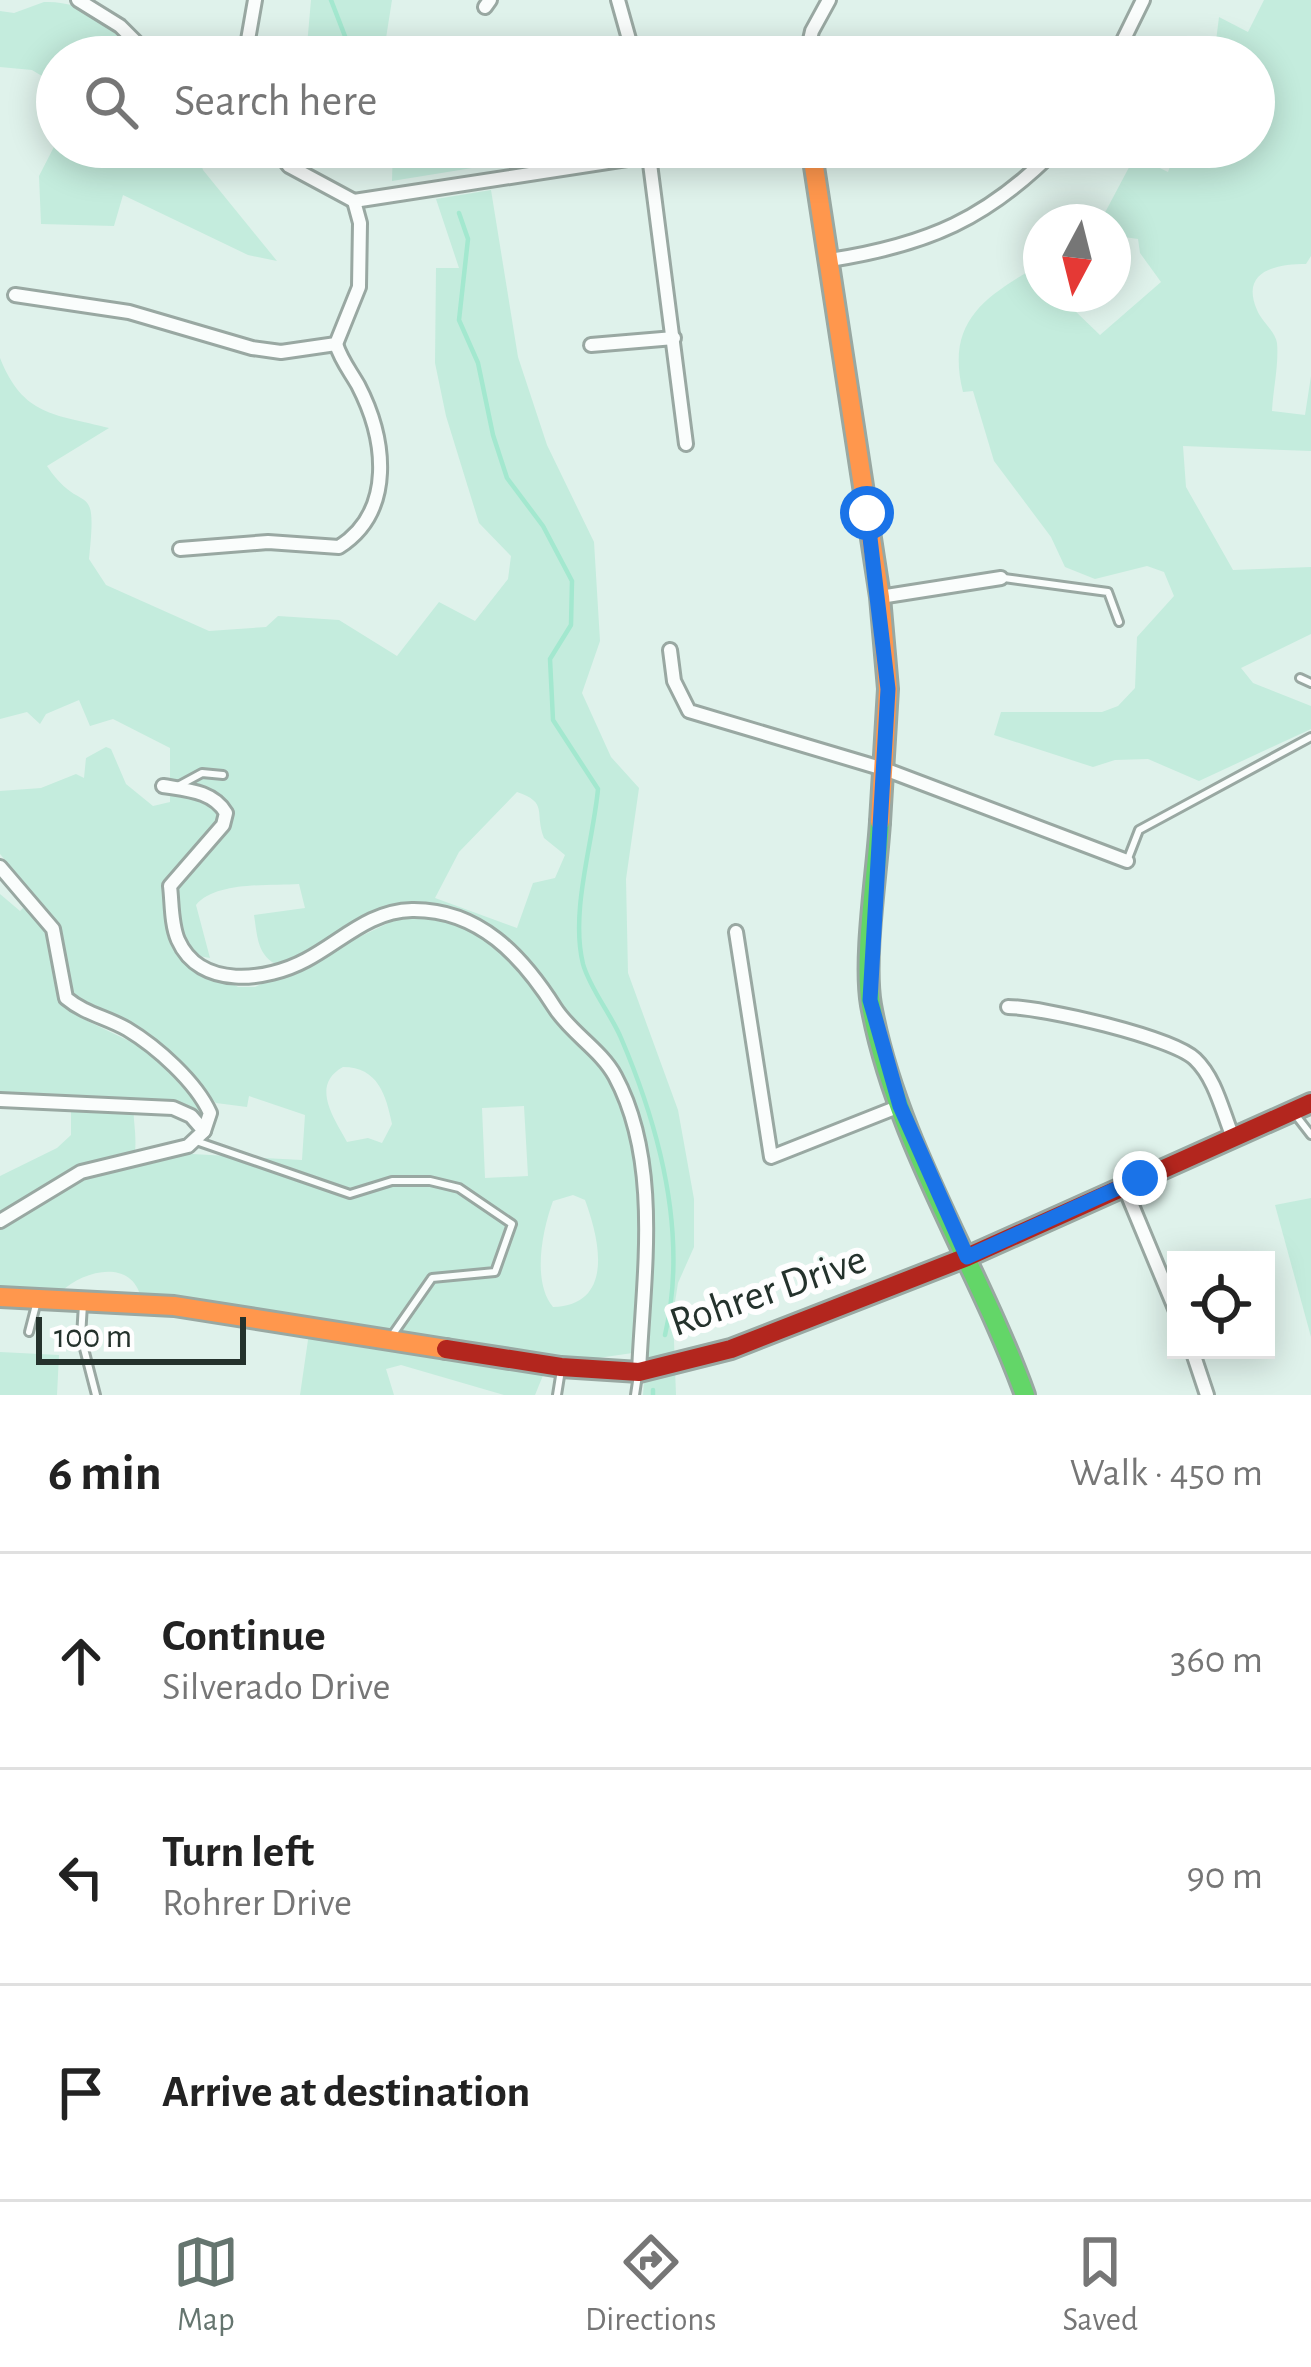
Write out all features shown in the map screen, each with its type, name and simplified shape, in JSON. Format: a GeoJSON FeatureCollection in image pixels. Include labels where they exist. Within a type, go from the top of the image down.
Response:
{"type":"FeatureCollection","features":[{"type":"Feature","properties":{"kind":"street"},"geometry":{"type":"LineString","coordinates":[[79,0],[130,36]]}},
{"type":"Feature","properties":{"kind":"street"},"geometry":{"type":"LineString","coordinates":[[248,36],[254,0]]}},
{"type":"Feature","properties":{"kind":"street"},"geometry":{"type":"LineString","coordinates":[[618,0],[628,36]]}},
{"type":"Feature","properties":{"kind":"street"},"geometry":{"type":"LineString","coordinates":[[811,36],[829,0]]}},
{"type":"Feature","properties":{"kind":"street"},"geometry":{"type":"LineString","coordinates":[[1125,36],[1143,0]]}},
{"type":"Feature","properties":{"kind":"street"},"geometry":{"type":"LineString","coordinates":[[294,168],[354,201],[548,168]]}},
{"type":"Feature","properties":{"kind":"street"},"geometry":{"type":"LineString","coordinates":[[650,168],[686,444]]}},
{"type":"Feature","properties":{"kind":"street"},"geometry":{"type":"LineString","coordinates":[[815,168],[880,597],[888,689],[887,770],[870,1000],[900,1106],[1011,1349],[1025,1395]]}},
{"type":"Feature","properties":{"kind":"street"},"geometry":{"type":"LineString","coordinates":[[830,260],[915,245],[950,230],[1001,199],[1035,168]]}},
{"type":"Feature","properties":{"kind":"street"},"geometry":{"type":"LineString","coordinates":[[336,344],[359,287],[360,223],[354,201]]}},
{"type":"Feature","properties":{"kind":"street"},"geometry":{"type":"LineString","coordinates":[[15,295],[129,312],[252,348],[281,352],[336,344]]}},
{"type":"Feature","properties":{"kind":"street"},"geometry":{"type":"LineString","coordinates":[[591,345],[674,338]]}},
{"type":"Feature","properties":{"kind":"street"},"geometry":{"type":"LineString","coordinates":[[180,549],[268,542],[339,547],[370,520],[381,468],[358,385],[336,344]]}},
{"type":"Feature","properties":{"kind":"street"},"geometry":{"type":"LineString","coordinates":[[880,597],[1001,578]]}},
{"type":"Feature","properties":{"kind":"street"},"geometry":{"type":"LineString","coordinates":[[670,650],[674,681],[689,711],[887,770],[1127,861]]}},
{"type":"Feature","properties":{"kind":"street"},"geometry":{"type":"LineString","coordinates":[[169,787],[219,802],[226,813],[224,825],[170,886],[178,940],[192,960],[236,978],[273,975],[372,918],[415,910],[449,916],[504,941],[562,1019],[614,1072],[641,1155],[639,1372]]}},
{"type":"Feature","properties":{"kind":"street"},"geometry":{"type":"LineString","coordinates":[[0,867],[53,929],[66,998],[87,1014],[128,1030],[202,1096],[210,1113],[201,1136]]}},
{"type":"Feature","properties":{"kind":"street"},"geometry":{"type":"LineString","coordinates":[[736,932],[771,1157],[900,1106]]}},
{"type":"Feature","properties":{"kind":"street"},"geometry":{"type":"LineString","coordinates":[[1008,1007],[1039,1006],[1190,1054],[1212,1084],[1232,1135]]}},
{"type":"Feature","properties":{"kind":"street"},"geometry":{"type":"LineString","coordinates":[[0,1100],[172,1108],[191,1116],[201,1136]]}},
{"type":"Feature","properties":{"kind":"street","name":"Rohrer Drive"},"geometry":{"type":"LineString","coordinates":[[0,1297],[191,1308],[562,1366],[639,1372],[731,1349],[967,1257],[1301,1106]]}},
{"type":"Feature","properties":{"kind":"street"},"geometry":{"type":"LineString","coordinates":[[0,1221],[81,1172],[201,1136]]}},
{"type":"Feature","properties":{"kind":"street"},"geometry":{"type":"LineString","coordinates":[[1124,1186],[1167,1289]]}},
{"type":"Feature","properties":{"kind":"street"},"geometry":{"type":"LineString","coordinates":[[1195,1359],[1207,1395]]}},
{"type":"Feature","properties":{"kind":"lane"},"geometry":{"type":"LineString","coordinates":[[1001,578],[1108,592],[1119,622]]}},
{"type":"Feature","properties":{"kind":"lane"},"geometry":{"type":"LineString","coordinates":[[1300,678],[1311,682]]}},
{"type":"Feature","properties":{"kind":"lane"},"geometry":{"type":"LineString","coordinates":[[1127,861],[1139,830],[1311,737]]}},
{"type":"Feature","properties":{"kind":"lane"},"geometry":{"type":"LineString","coordinates":[[169,787],[202,772],[223,775]]}},
{"type":"Feature","properties":{"kind":"lane"},"geometry":{"type":"LineString","coordinates":[[1301,1106],[1311,1135]]}},
{"type":"Feature","properties":{"kind":"lane"},"geometry":{"type":"LineString","coordinates":[[201,1136],[350,1194],[392,1181],[459,1188],[512,1224],[495,1272],[432,1279],[388,1340]]}},
{"type":"Feature","properties":{"kind":"lane"},"geometry":{"type":"LineString","coordinates":[[29,1332],[31,1313],[40,1299]]}},
{"type":"Feature","properties":{"kind":"lane"},"geometry":{"type":"LineString","coordinates":[[83,1300],[81,1336],[96,1395]]}},
{"type":"Feature","properties":{"kind":"lane"},"geometry":{"type":"LineString","coordinates":[[557,1395],[562,1366]]}},
{"type":"Feature","properties":{"kind":"lane"},"geometry":{"type":"LineString","coordinates":[[634,1395],[639,1372]]}},
{"type":"Feature","properties":{"kind":"green space"},"geometry":{"type":"Polygon","coordinates":[[[311,0],[392,0],[386,36],[308,36],[311,0]]]}},
{"type":"Feature","properties":{"kind":"green space"},"geometry":{"type":"Polygon","coordinates":[[[1264,0],[1311,0],[1311,256],[1306,264],[1264,272],[1253,286],[1253,297],[1277,343],[1272,411],[1305,415],[1311,376],[1311,451],[1183,446],[1186,487],[1233,570],[1311,567],[1311,634],[1241,668],[1253,683],[1311,706],[1311,729],[1199,781],[1148,759],[1115,760],[1093,767],[994,735],[1001,712],[1102,712],[1118,706],[1135,688],[1137,637],[1174,596],[1164,572],[1147,566],[1095,579],[1065,567],[1051,537],[994,461],[973,391],[963,392],[959,367],[965,328],[975,313],[1023,275],[1023,312],[1076,312],[1100,335],[1161,282],[1140,253],[1138,239],[1131,238],[1131,204],[1110,204],[1129,168],[1168,172],[1169,168],[1275,168],[1275,36],[1217,36],[1219,17],[1248,32],[1264,0]]]}},
{"type":"Feature","properties":{"kind":"green space"},"geometry":{"type":"Polygon","coordinates":[[[44,2],[59,3],[86,11],[124,36],[36,36],[36,72],[0,67],[0,11],[14,13],[44,2]]]}},
{"type":"Feature","properties":{"kind":"green space"},"geometry":{"type":"Polygon","coordinates":[[[43,168],[202,168],[277,261],[248,255],[123,195],[114,226],[41,224],[39,176],[43,168]]]}},
{"type":"Feature","properties":{"kind":"green space"},"geometry":{"type":"Polygon","coordinates":[[[392,168],[472,168],[392,181],[392,168]]]}},
{"type":"Feature","properties":{"kind":"green space"},"geometry":{"type":"Polygon","coordinates":[[[491,190],[518,357],[547,445],[594,542],[600,641],[582,693],[611,757],[639,788],[626,879],[628,973],[678,1110],[694,1199],[694,1247],[678,1283],[673,1315],[676,1395],[643,1395],[646,1351],[578,1361],[260,1309],[141,1298],[136,1285],[118,1273],[82,1278],[61,1292],[0,1288],[0,1176],[57,1148],[71,1135],[71,1106],[0,1095],[0,894],[20,911],[35,896],[0,854],[0,791],[41,788],[76,774],[84,778],[86,758],[106,747],[126,784],[153,806],[170,802],[170,748],[113,719],[90,726],[79,700],[46,714],[40,724],[27,712],[0,719],[0,358],[19,391],[42,410],[109,428],[47,466],[89,506],[89,559],[106,585],[209,631],[266,627],[278,616],[339,620],[397,656],[439,602],[475,621],[508,579],[511,556],[479,523],[446,416],[435,363],[436,268],[459,268],[436,199],[491,190]],[[517,792],[459,852],[435,898],[517,928],[533,883],[555,878],[565,855],[544,838],[537,805],[517,792]],[[299,884],[216,892],[196,905],[210,958],[199,956],[181,939],[179,950],[238,987],[255,987],[401,917],[392,911],[285,968],[264,954],[254,915],[305,908],[299,884]],[[77,1004],[79,1017],[148,1050],[200,1106],[203,1117],[178,1106],[134,1099],[135,1152],[142,1158],[192,1154],[302,1160],[305,1115],[249,1096],[247,1107],[216,1103],[132,1024],[77,1004]],[[343,1067],[333,1074],[326,1092],[328,1102],[347,1142],[368,1138],[382,1143],[392,1124],[378,1085],[355,1068],[343,1067]],[[524,1106],[482,1108],[485,1178],[528,1176],[524,1106]],[[573,1195],[553,1201],[543,1241],[543,1284],[553,1307],[587,1294],[598,1266],[585,1200],[573,1195]]]}},
{"type":"Feature","properties":{"kind":"green space"},"geometry":{"type":"Polygon","coordinates":[[[1311,1198],[1311,1337],[1275,1205],[1311,1198]]]}},
{"type":"Feature","properties":{"kind":"green space"},"geometry":{"type":"Polygon","coordinates":[[[309,1333],[361,1346],[544,1373],[535,1395],[504,1395],[401,1365],[386,1369],[394,1395],[300,1395],[309,1333]]]}},
{"type":"Feature","properties":{"kind":"green space"},"geometry":{"type":"Polygon","coordinates":[[[0,1352],[59,1355],[57,1395],[0,1395],[0,1352]]]}},
{"type":"Feature","properties":{"kind":"waterway"},"geometry":{"type":"LineString","coordinates":[[331,0],[345,36]]}},
{"type":"Feature","properties":{"kind":"waterway"},"geometry":{"type":"LineString","coordinates":[[459,213],[468,239],[459,320],[478,363],[493,435],[507,478],[543,526],[572,581],[571,625],[550,659],[553,720],[598,789],[581,900],[580,943],[586,973],[617,1029],[658,1146],[673,1260],[665,1335]]}},
{"type":"Feature","properties":{"kind":"waterway"},"geometry":{"type":"LineString","coordinates":[[653,1390],[653,1395]]}},
{"type":"Feature","properties":{"kind":"traffic: fast"},"geometry":{"type":"LineString","coordinates":[[880,822],[869,986],[883,1056],[918,1154],[1025,1395]]}},
{"type":"Feature","properties":{"kind":"traffic: slow"},"geometry":{"type":"LineString","coordinates":[[814,168],[880,597],[888,689],[880,822]]}},
{"type":"Feature","properties":{"kind":"traffic: slow"},"geometry":{"type":"LineString","coordinates":[[0,1297],[174,1306],[446,1349]]}},
{"type":"Feature","properties":{"kind":"traffic: jam"},"geometry":{"type":"LineString","coordinates":[[446,1349],[561,1367],[639,1372],[731,1349],[967,1257],[1311,1103]]}},
{"type":"Feature","properties":{"kind":"route"},"geometry":{"type":"LineString","coordinates":[[867,513],[888,689],[887,770],[870,1000],[879,1047],[900,1106],[967,1257],[1140,1178]]}}]}
